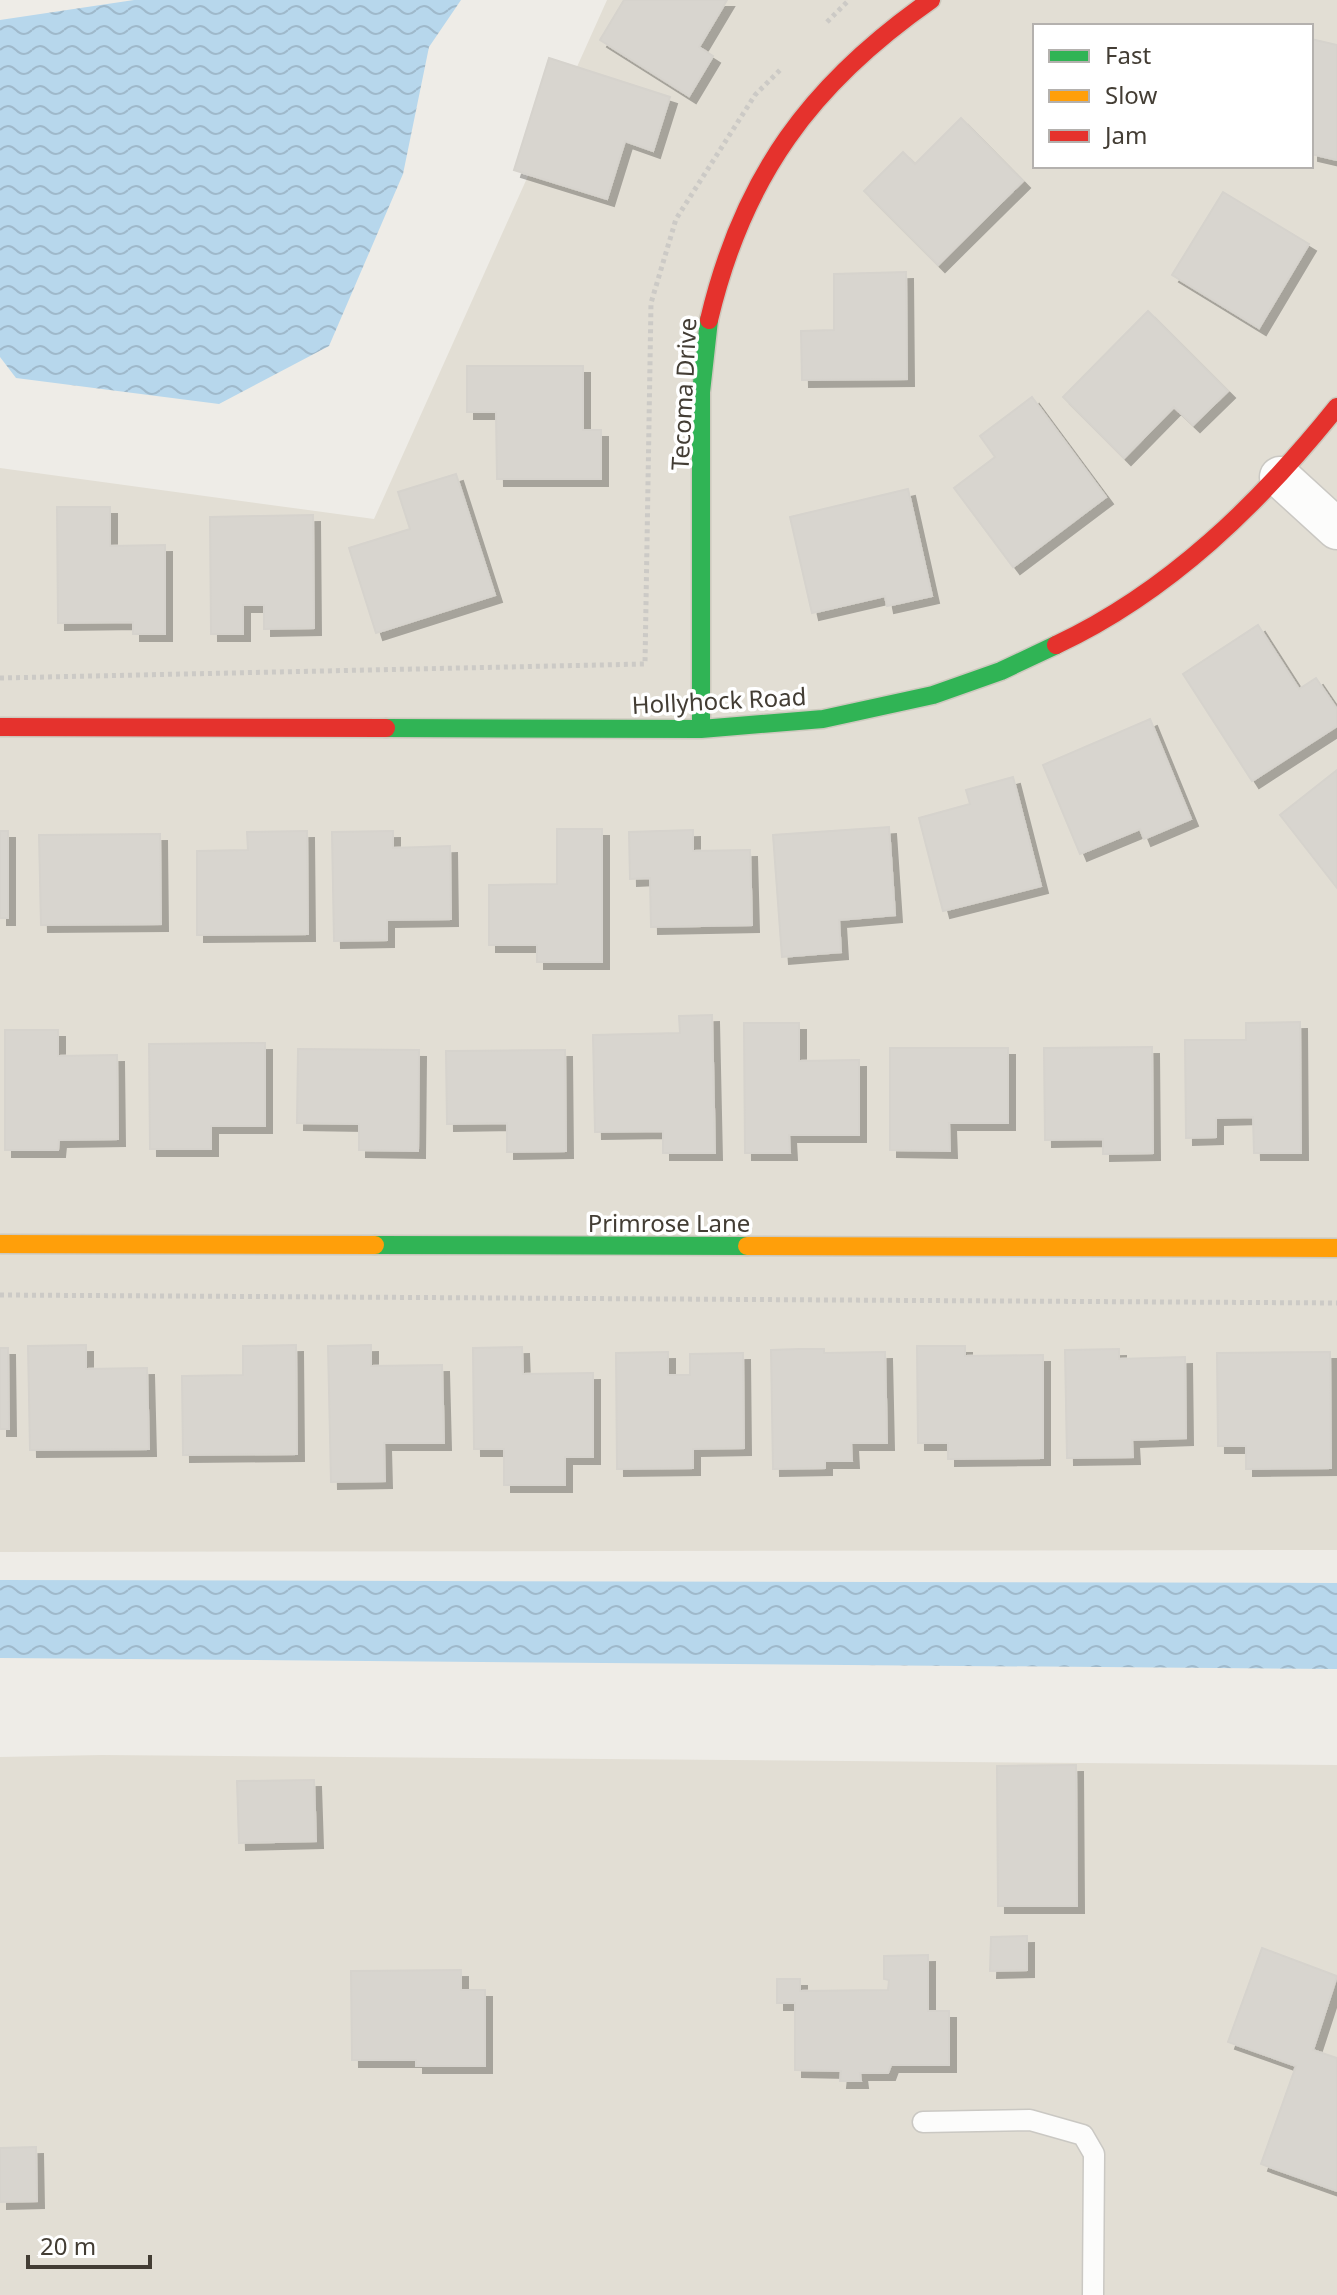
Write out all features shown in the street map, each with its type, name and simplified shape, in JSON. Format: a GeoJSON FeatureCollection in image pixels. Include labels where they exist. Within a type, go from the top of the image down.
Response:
{"type":"FeatureCollection","features":[{"type":"Feature","properties":{"kind":"street","name":"Tecoma Drive"},"geometry":{"type":"LineString","coordinates":[[701,729],[702,396],[707,332],[721,267],[759,176],[795,120],[838,71],[888,27],[931,0]]}},
{"type":"Feature","properties":{"kind":"street","name":"Hollyhock Road"},"geometry":{"type":"LineString","coordinates":[[0,727],[701,729],[765,727],[862,713],[986,677],[1074,636],[1156,586],[1208,546],[1280,477],[1337,407]]}},
{"type":"Feature","properties":{"kind":"street"},"geometry":{"type":"LineString","coordinates":[[1280,477],[1337,529]]}},
{"type":"Feature","properties":{"kind":"street","name":"Primrose Lane"},"geometry":{"type":"LineString","coordinates":[[0,1244],[1337,1248]]}},
{"type":"Feature","properties":{"kind":"lane"},"geometry":{"type":"LineString","coordinates":[[923,2122],[1030,2120],[1083,2135],[1094,2154],[1093,2295]]}},
{"type":"Feature","properties":{"kind":"path"},"geometry":{"type":"LineString","coordinates":[[818,32],[849,0]]}},
{"type":"Feature","properties":{"kind":"path"},"geometry":{"type":"LineString","coordinates":[[0,678],[645,664],[651,303],[676,219],[755,95],[786,63]]}},
{"type":"Feature","properties":{"kind":"path"},"geometry":{"type":"LineString","coordinates":[[0,1295],[1337,1303]]}},
{"type":"Feature","properties":{"kind":"shaded area"},"geometry":{"type":"Polygon","coordinates":[[[607,0],[1337,0],[1337,1550],[0,1552],[0,468],[374,519],[607,0]]]}},
{"type":"Feature","properties":{"kind":"shaded area"},"geometry":{"type":"Polygon","coordinates":[[[102,1755],[1337,1765],[1337,2295],[0,2295],[0,1757],[102,1755]]]}},
{"type":"Feature","properties":{"kind":"water"},"geometry":{"type":"Polygon","coordinates":[[[134,0],[461,0],[429,47],[403,174],[329,346],[219,404],[16,378],[0,357],[0,20],[134,0]]]}},
{"type":"Feature","properties":{"kind":"water"},"geometry":{"type":"Polygon","coordinates":[[[0,1580],[1337,1583],[1337,1669],[0,1658],[0,1580]]]}},
{"type":"Feature","properties":{"kind":"building"},"geometry":{"type":"Polygon","coordinates":[[[624,0],[727,0],[699,47],[713,56],[689,96],[600,40],[624,0]]]}},
{"type":"Feature","properties":{"kind":"building"},"geometry":{"type":"Polygon","coordinates":[[[1313,39],[1337,45],[1337,160],[1313,154],[1313,39]]]}},
{"type":"Feature","properties":{"kind":"building"},"geometry":{"type":"Polygon","coordinates":[[[549,58],[670,97],[653,151],[625,141],[607,199],[514,170],[549,58]]]}},
{"type":"Feature","properties":{"kind":"building"},"geometry":{"type":"Polygon","coordinates":[[[961,118],[1023,181],[938,265],[864,191],[903,152],[915,164],[961,118]]]}},
{"type":"Feature","properties":{"kind":"building"},"geometry":{"type":"Polygon","coordinates":[[[1223,192],[1309,244],[1259,328],[1172,275],[1223,192]]]}},
{"type":"Feature","properties":{"kind":"building"},"geometry":{"type":"Polygon","coordinates":[[[906,272],[907,379],[802,380],[801,331],[834,330],[834,274],[906,272]]]}},
{"type":"Feature","properties":{"kind":"building"},"geometry":{"type":"Polygon","coordinates":[[[1148,311],[1228,391],[1193,425],[1174,407],[1124,458],[1063,397],[1148,311]]]}},
{"type":"Feature","properties":{"kind":"building"},"geometry":{"type":"Polygon","coordinates":[[[467,366],[583,366],[583,430],[601,430],[601,479],[497,479],[496,412],[467,412],[467,366]]]}},
{"type":"Feature","properties":{"kind":"building"},"geometry":{"type":"Polygon","coordinates":[[[1032,397],[1106,497],[1013,567],[954,488],[995,457],[980,436],[1032,397]]]}},
{"type":"Feature","properties":{"kind":"building"},"geometry":{"type":"Polygon","coordinates":[[[456,474],[495,595],[376,633],[349,548],[410,529],[398,492],[456,474]]]}},
{"type":"Feature","properties":{"kind":"building"},"geometry":{"type":"Polygon","coordinates":[[[908,489],[932,596],[887,606],[885,596],[812,613],[790,517],[908,489]]]}},
{"type":"Feature","properties":{"kind":"building"},"geometry":{"type":"Polygon","coordinates":[[[57,507],[110,507],[110,546],[165,545],[165,634],[133,634],[133,622],[58,623],[57,507]]]}},
{"type":"Feature","properties":{"kind":"building"},"geometry":{"type":"Polygon","coordinates":[[[313,515],[314,628],[264,629],[264,605],[243,605],[243,634],[211,634],[210,517],[313,515]]]}},
{"type":"Feature","properties":{"kind":"building"},"geometry":{"type":"Polygon","coordinates":[[[1258,625],[1299,689],[1316,678],[1337,709],[1337,726],[1252,781],[1183,674],[1258,625]]]}},
{"type":"Feature","properties":{"kind":"building"},"geometry":{"type":"Polygon","coordinates":[[[1150,719],[1191,819],[1144,839],[1140,829],[1080,854],[1043,765],[1150,719]]]}},
{"type":"Feature","properties":{"kind":"building"},"geometry":{"type":"Polygon","coordinates":[[[1337,770],[1337,888],[1280,815],[1337,770]]]}},
{"type":"Feature","properties":{"kind":"building"},"geometry":{"type":"Polygon","coordinates":[[[1013,777],[1041,886],[943,911],[919,818],[970,804],[966,790],[1013,777]]]}},
{"type":"Feature","properties":{"kind":"building"},"geometry":{"type":"Polygon","coordinates":[[[889,827],[895,915],[839,920],[841,952],[782,957],[773,835],[889,827]]]}},
{"type":"Feature","properties":{"kind":"building"},"geometry":{"type":"Polygon","coordinates":[[[557,829],[602,829],[602,962],[537,962],[537,945],[489,945],[489,885],[557,884],[557,829]]]}},
{"type":"Feature","properties":{"kind":"building"},"geometry":{"type":"Polygon","coordinates":[[[693,830],[693,851],[750,850],[752,925],[651,927],[650,878],[630,879],[629,832],[693,830]]]}},
{"type":"Feature","properties":{"kind":"building"},"geometry":{"type":"Polygon","coordinates":[[[0,831],[8,831],[8,918],[0,918],[0,831]]]}},
{"type":"Feature","properties":{"kind":"building"},"geometry":{"type":"Polygon","coordinates":[[[307,831],[308,934],[197,935],[197,851],[248,850],[247,832],[307,831]]]}},
{"type":"Feature","properties":{"kind":"building"},"geometry":{"type":"Polygon","coordinates":[[[393,831],[393,848],[450,846],[451,919],[387,920],[387,940],[334,941],[332,832],[393,831]]]}},
{"type":"Feature","properties":{"kind":"building"},"geometry":{"type":"Polygon","coordinates":[[[160,834],[161,924],[41,925],[39,835],[160,834]]]}},
{"type":"Feature","properties":{"kind":"building"},"geometry":{"type":"Polygon","coordinates":[[[712,1015],[715,1153],[663,1153],[663,1131],[595,1132],[593,1035],[680,1033],[679,1016],[712,1015]]]}},
{"type":"Feature","properties":{"kind":"building"},"geometry":{"type":"Polygon","coordinates":[[[1300,1022],[1301,1153],[1254,1153],[1253,1117],[1216,1118],[1216,1137],[1186,1138],[1185,1040],[1246,1040],[1246,1023],[1300,1022]]]}},
{"type":"Feature","properties":{"kind":"building"},"geometry":{"type":"Polygon","coordinates":[[[744,1023],[799,1023],[799,1061],[859,1060],[859,1135],[789,1135],[790,1153],[745,1153],[744,1023]]]}},
{"type":"Feature","properties":{"kind":"building"},"geometry":{"type":"Polygon","coordinates":[[[5,1030],[58,1030],[58,1056],[117,1055],[118,1139],[59,1140],[58,1150],[5,1150],[5,1030]]]}},
{"type":"Feature","properties":{"kind":"building"},"geometry":{"type":"Polygon","coordinates":[[[265,1043],[265,1126],[211,1126],[211,1149],[150,1149],[149,1044],[265,1043]]]}},
{"type":"Feature","properties":{"kind":"building"},"geometry":{"type":"Polygon","coordinates":[[[1152,1047],[1153,1153],[1103,1154],[1103,1139],[1045,1140],[1044,1048],[1152,1047]]]}},
{"type":"Feature","properties":{"kind":"building"},"geometry":{"type":"Polygon","coordinates":[[[890,1048],[1008,1048],[1008,1123],[949,1123],[950,1151],[890,1150],[890,1048]]]}},
{"type":"Feature","properties":{"kind":"building"},"geometry":{"type":"Polygon","coordinates":[[[298,1049],[419,1050],[418,1151],[359,1150],[359,1124],[297,1123],[298,1049]]]}},
{"type":"Feature","properties":{"kind":"building"},"geometry":{"type":"Polygon","coordinates":[[[565,1050],[566,1151],[507,1152],[507,1123],[447,1124],[446,1051],[565,1050]]]}},
{"type":"Feature","properties":{"kind":"building"},"geometry":{"type":"Polygon","coordinates":[[[86,1345],[86,1369],[147,1368],[149,1449],[30,1450],[28,1346],[86,1345]]]}},
{"type":"Feature","properties":{"kind":"building"},"geometry":{"type":"Polygon","coordinates":[[[296,1345],[297,1454],[183,1455],[182,1376],[243,1375],[243,1346],[296,1345]]]}},
{"type":"Feature","properties":{"kind":"building"},"geometry":{"type":"Polygon","coordinates":[[[371,1345],[371,1366],[442,1365],[444,1443],[384,1443],[385,1481],[331,1482],[328,1346],[371,1345]]]}},
{"type":"Feature","properties":{"kind":"building"},"geometry":{"type":"Polygon","coordinates":[[[917,1346],[965,1346],[965,1356],[1043,1355],[1043,1458],[948,1459],[948,1443],[918,1443],[917,1346]]]}},
{"type":"Feature","properties":{"kind":"building"},"geometry":{"type":"Polygon","coordinates":[[[522,1347],[523,1374],[593,1373],[593,1457],[565,1457],[565,1485],[504,1485],[504,1449],[474,1449],[473,1348],[522,1347]]]}},
{"type":"Feature","properties":{"kind":"building"},"geometry":{"type":"Polygon","coordinates":[[[0,1348],[8,1348],[9,1429],[0,1429],[0,1348]]]}},
{"type":"Feature","properties":{"kind":"building"},"geometry":{"type":"Polygon","coordinates":[[[824,1349],[824,1353],[885,1352],[887,1443],[851,1443],[852,1461],[825,1461],[825,1468],[773,1469],[771,1350],[824,1349]]]}},
{"type":"Feature","properties":{"kind":"building"},"geometry":{"type":"Polygon","coordinates":[[[1119,1349],[1119,1359],[1185,1357],[1186,1438],[1132,1440],[1133,1457],[1067,1458],[1065,1350],[1119,1349]]]}},
{"type":"Feature","properties":{"kind":"building"},"geometry":{"type":"Polygon","coordinates":[[[668,1352],[668,1375],[690,1375],[690,1354],[743,1353],[744,1448],[693,1449],[693,1468],[617,1469],[616,1353],[668,1352]]]}},
{"type":"Feature","properties":{"kind":"building"},"geometry":{"type":"Polygon","coordinates":[[[1330,1352],[1331,1468],[1246,1469],[1246,1446],[1218,1446],[1217,1353],[1330,1352]]]}},
{"type":"Feature","properties":{"kind":"building"},"geometry":{"type":"Polygon","coordinates":[[[1076,1765],[1077,1906],[998,1906],[997,1766],[1076,1765]]]}},
{"type":"Feature","properties":{"kind":"building"},"geometry":{"type":"Polygon","coordinates":[[[314,1780],[316,1841],[239,1843],[237,1781],[314,1780]]]}},
{"type":"Feature","properties":{"kind":"building"},"geometry":{"type":"Polygon","coordinates":[[[1027,1936],[1027,1970],[990,1971],[991,1937],[1027,1936]]]}},
{"type":"Feature","properties":{"kind":"building"},"geometry":{"type":"Polygon","coordinates":[[[1262,1948],[1337,1976],[1313,2050],[1337,2058],[1337,2191],[1261,2164],[1296,2066],[1228,2042],[1262,1948]]]}},
{"type":"Feature","properties":{"kind":"building"},"geometry":{"type":"Polygon","coordinates":[[[928,1955],[928,2011],[949,2011],[949,2065],[891,2065],[888,2073],[860,2073],[861,2081],[840,2081],[841,2071],[795,2070],[795,2003],[777,2003],[777,1979],[800,1979],[800,1991],[888,1990],[889,1980],[884,1979],[884,1956],[928,1955]]]}},
{"type":"Feature","properties":{"kind":"building"},"geometry":{"type":"Polygon","coordinates":[[[461,1970],[461,1990],[485,1990],[485,2066],[416,2066],[416,2060],[352,2060],[351,1971],[461,1970]]]}},
{"type":"Feature","properties":{"kind":"building"},"geometry":{"type":"Polygon","coordinates":[[[36,2147],[37,2201],[0,2202],[0,2148],[36,2147]]]}},
{"type":"Feature","properties":{"kind":"traffic: fast"},"geometry":{"type":"LineString","coordinates":[[701,729],[701,392],[709,320]]}},
{"type":"Feature","properties":{"kind":"traffic: fast"},"geometry":{"type":"LineString","coordinates":[[386,728],[701,729],[823,719],[933,695],[1001,671],[1056,645]]}},
{"type":"Feature","properties":{"kind":"traffic: fast"},"geometry":{"type":"LineString","coordinates":[[375,1245],[747,1246]]}},
{"type":"Feature","properties":{"kind":"traffic: slow"},"geometry":{"type":"LineString","coordinates":[[0,1244],[375,1245]]}},
{"type":"Feature","properties":{"kind":"traffic: slow"},"geometry":{"type":"LineString","coordinates":[[747,1246],[1337,1248]]}},
{"type":"Feature","properties":{"kind":"traffic: jam"},"geometry":{"type":"LineString","coordinates":[[709,320],[723,268],[741,221],[788,138],[817,100],[850,65],[931,0]]}},
{"type":"Feature","properties":{"kind":"traffic: jam"},"geometry":{"type":"LineString","coordinates":[[1056,645],[1137,599],[1210,542],[1276,477],[1337,407]]}},
{"type":"Feature","properties":{"kind":"traffic: jam"},"geometry":{"type":"LineString","coordinates":[[0,727],[386,728]]}}]}
